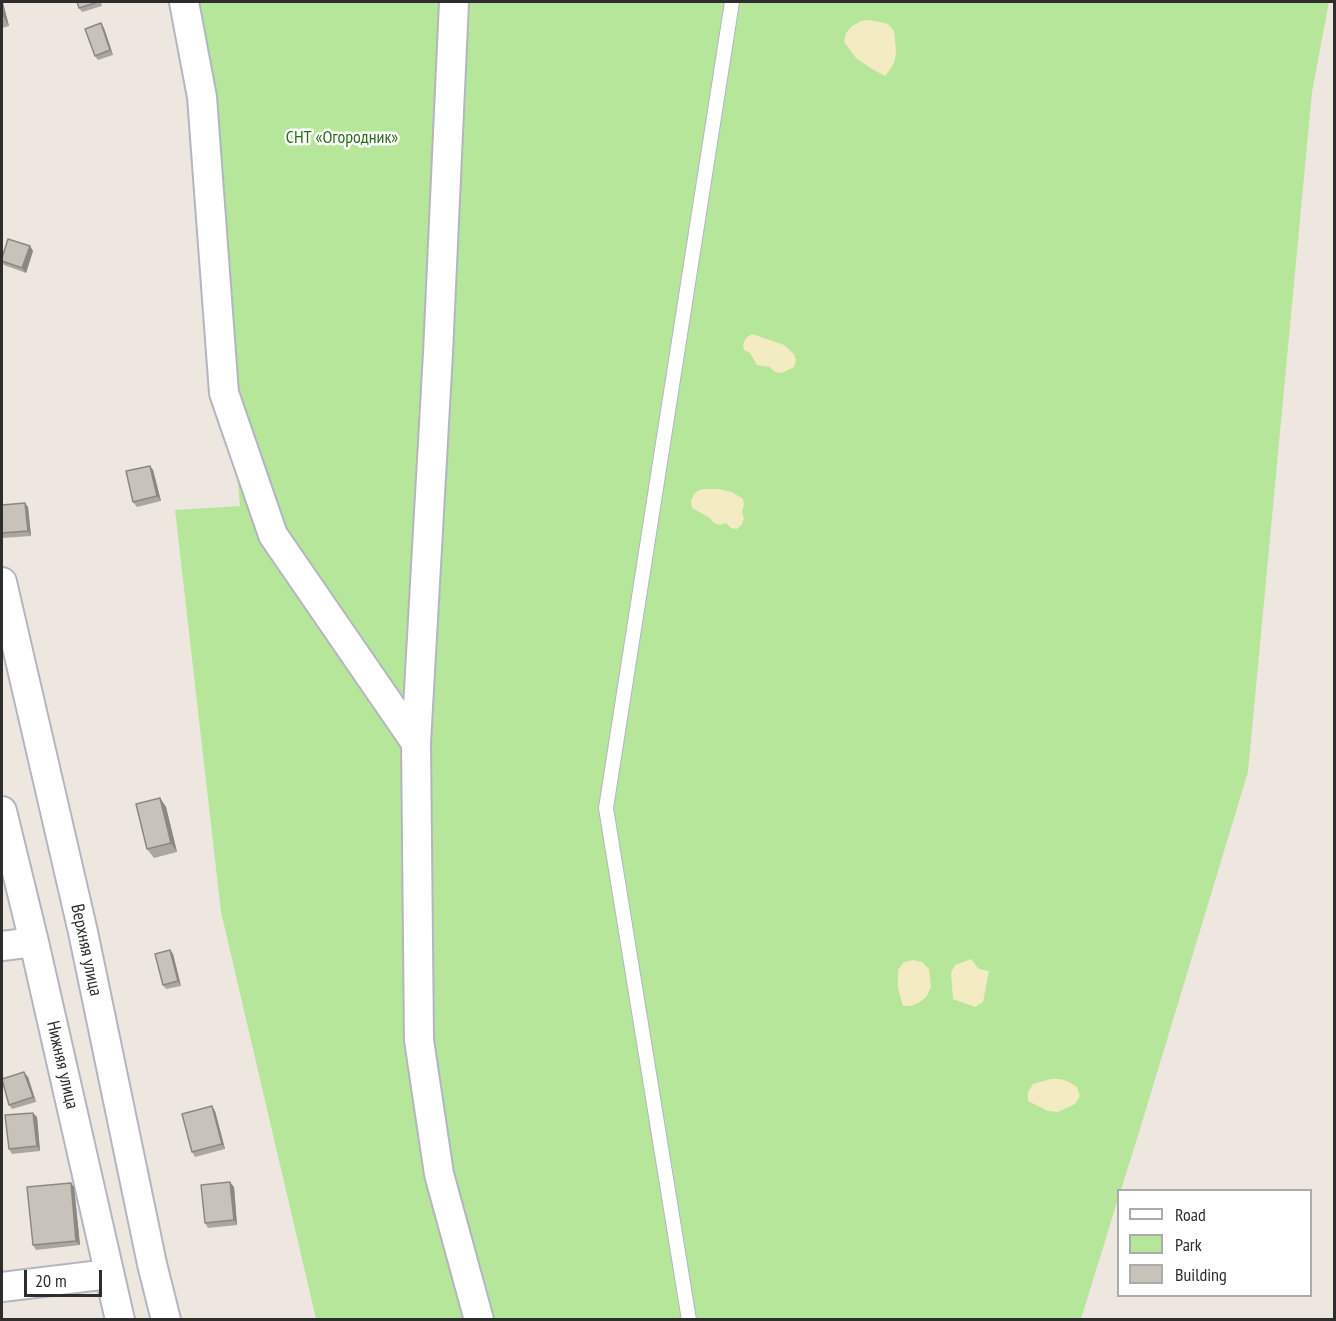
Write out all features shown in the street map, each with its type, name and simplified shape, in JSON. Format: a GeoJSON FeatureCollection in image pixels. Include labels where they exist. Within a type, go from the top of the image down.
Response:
{"type":"FeatureCollection","features":[{"type":"Feature","properties":{"kind":"street"},"geometry":{"type":"LineString","coordinates":[[184,2],[202,97],[224,393],[273,535],[416,743]]}},
{"type":"Feature","properties":{"kind":"street"},"geometry":{"type":"LineString","coordinates":[[454,2],[416,743],[418,1040],[439,1174],[479,1320]]}},
{"type":"Feature","properties":{"kind":"street","name":"Верхняя улица"},"geometry":{"type":"LineString","coordinates":[[2,582],[83,932],[165,1320]]}},
{"type":"Feature","properties":{"kind":"street","name":"Нижняя улица"},"geometry":{"type":"LineString","coordinates":[[2,811],[120,1320]]}},
{"type":"Feature","properties":{"kind":"street"},"geometry":{"type":"LineString","coordinates":[[2,946],[34,942]]}},
{"type":"Feature","properties":{"kind":"street"},"geometry":{"type":"LineString","coordinates":[[2,1287],[109,1274]]}},
{"type":"Feature","properties":{"kind":"lane"},"geometry":{"type":"LineString","coordinates":[[689,1320],[606,808],[732,2]]}},
{"type":"Feature","properties":{"kind":"green space","name":"СНТ «Огородник»"},"geometry":{"type":"Polygon","coordinates":[[[195,2],[1329,2],[1312,92],[1248,772],[1121,1189],[1117,1189],[1117,1202],[1081,1319],[316,1319],[221,912],[175,510],[240,506],[195,2]]]}},
{"type":"Feature","properties":{"kind":"sand"},"geometry":{"type":"Polygon","coordinates":[[[870,20],[888,24],[894,31],[895,60],[885,76],[856,58],[844,42],[846,33],[852,26],[861,21],[870,20]]]}},
{"type":"Feature","properties":{"kind":"sand"},"geometry":{"type":"Polygon","coordinates":[[[752,334],[784,345],[794,354],[796,360],[794,367],[782,373],[775,372],[770,367],[757,365],[750,353],[744,350],[743,344],[752,334]]]}},
{"type":"Feature","properties":{"kind":"sand"},"geometry":{"type":"Polygon","coordinates":[[[705,489],[732,492],[743,499],[744,518],[737,529],[731,528],[726,523],[720,525],[714,523],[710,518],[692,508],[691,501],[694,494],[705,489]]]}},
{"type":"Feature","properties":{"kind":"sand"},"geometry":{"type":"Polygon","coordinates":[[[971,959],[979,969],[989,971],[983,1002],[975,1007],[953,999],[951,973],[955,965],[971,959]]]}},
{"type":"Feature","properties":{"kind":"sand"},"geometry":{"type":"Polygon","coordinates":[[[913,960],[922,962],[929,969],[931,987],[927,996],[920,1002],[911,1006],[903,1006],[898,988],[898,970],[904,962],[913,960]]]}},
{"type":"Feature","properties":{"kind":"sand"},"geometry":{"type":"Polygon","coordinates":[[[1060,1079],[1077,1087],[1080,1096],[1075,1104],[1058,1112],[1048,1111],[1028,1101],[1028,1092],[1033,1084],[1060,1079]]]}},
{"type":"Feature","properties":{"kind":"building"},"geometry":{"type":"Polygon","coordinates":[[[77,2],[98,2],[79,8],[77,2]]]}},
{"type":"Feature","properties":{"kind":"building"},"geometry":{"type":"Polygon","coordinates":[[[101,23],[110,50],[95,56],[85,29],[101,23]]]}},
{"type":"Feature","properties":{"kind":"building"},"geometry":{"type":"Polygon","coordinates":[[[8,239],[30,246],[22,268],[2,261],[8,239]]]}},
{"type":"Feature","properties":{"kind":"building"},"geometry":{"type":"Polygon","coordinates":[[[150,466],[157,496],[133,502],[126,471],[150,466]]]}},
{"type":"Feature","properties":{"kind":"building"},"geometry":{"type":"Polygon","coordinates":[[[25,503],[28,531],[2,533],[2,505],[25,503]]]}},
{"type":"Feature","properties":{"kind":"building"},"geometry":{"type":"Polygon","coordinates":[[[160,798],[171,843],[147,849],[136,804],[160,798]]]}},
{"type":"Feature","properties":{"kind":"building"},"geometry":{"type":"Polygon","coordinates":[[[170,950],[178,981],[163,985],[155,954],[170,950]]]}},
{"type":"Feature","properties":{"kind":"building"},"geometry":{"type":"Polygon","coordinates":[[[24,1072],[33,1097],[9,1105],[2,1079],[24,1072]]]}},
{"type":"Feature","properties":{"kind":"building"},"geometry":{"type":"Polygon","coordinates":[[[212,1106],[222,1144],[192,1152],[182,1114],[212,1106]]]}},
{"type":"Feature","properties":{"kind":"building"},"geometry":{"type":"Polygon","coordinates":[[[33,1113],[37,1146],[9,1149],[5,1115],[33,1113]]]}},
{"type":"Feature","properties":{"kind":"building"},"geometry":{"type":"Polygon","coordinates":[[[230,1182],[234,1220],[205,1223],[201,1185],[230,1182]]]}},
{"type":"Feature","properties":{"kind":"building"},"geometry":{"type":"Polygon","coordinates":[[[71,1183],[76,1241],[33,1245],[27,1187],[71,1183]]]}}]}
